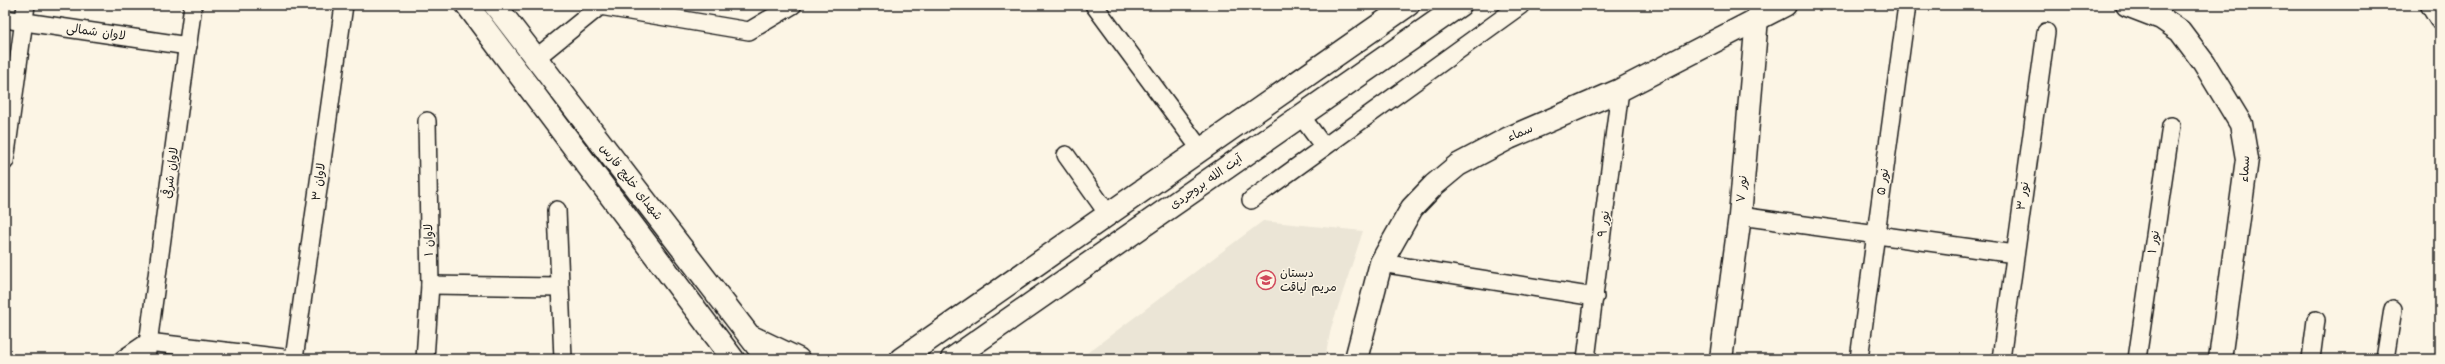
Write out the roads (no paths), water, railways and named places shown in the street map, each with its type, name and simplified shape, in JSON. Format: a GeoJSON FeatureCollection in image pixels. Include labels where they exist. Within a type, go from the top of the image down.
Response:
{"type":"FeatureCollection","features":[{"type":"Feature","properties":{"kind":"main road","name":"شهدای خلیج فارس"},"geometry":{"type":"LineString","coordinates":[[467,5],[733,359]]}},
{"type":"Feature","properties":{"kind":"main road","name":"شهدای خلیج فارس"},"geometry":{"type":"LineString","coordinates":[[495,5],[767,359]]}},
{"type":"Feature","properties":{"kind":"main road"},"geometry":{"type":"LineString","coordinates":[[901,359],[1408,5]]}},
{"type":"Feature","properties":{"kind":"main road","name":"آیت الله بروجردی"},"geometry":{"type":"LineString","coordinates":[[952,359],[1460,5]]}},
{"type":"Feature","properties":{"kind":"main road","name":"سماء"},"geometry":{"type":"LineString","coordinates":[[1356,359],[1381,263],[1412,208],[1434,185],[1458,165],[1509,138],[1620,90],[1757,18],[1785,5]]}},
{"type":"Feature","properties":{"kind":"main road","name":"سماء"},"geometry":{"type":"LineString","coordinates":[[2127,5],[2161,18],[2180,32],[2204,63],[2241,124],[2247,159],[2220,359]]}},
{"type":"Feature","properties":{"kind":"main road"},"geometry":{"type":"LineString","coordinates":[[2432,5],[2440,18]]}},
{"type":"Feature","properties":{"kind":"main road","name":"نور ۷"},"geometry":{"type":"LineString","coordinates":[[1721,359],[1740,216],[1757,18]]}},
{"type":"Feature","properties":{"kind":"main road"},"geometry":{"type":"LineString","coordinates":[[749,335],[798,359]]}},
{"type":"Feature","properties":{"kind":"main road"},"geometry":{"type":"LineString","coordinates":[[970,359],[980,339]]}},
{"type":"Feature","properties":{"kind":"street","name":"لاوان شرقی"},"geometry":{"type":"LineString","coordinates":[[146,359],[193,5]]}},
{"type":"Feature","properties":{"kind":"street","name":"لاوان ۳"},"geometry":{"type":"LineString","coordinates":[[293,359],[344,5]]}},
{"type":"Feature","properties":{"kind":"street"},"geometry":{"type":"LineString","coordinates":[[536,58],[600,6],[667,11],[749,31],[794,5]]}},
{"type":"Feature","properties":{"kind":"street"},"geometry":{"type":"LineString","coordinates":[[1094,5],[1201,150]]}},
{"type":"Feature","properties":{"kind":"street"},"geometry":{"type":"LineString","coordinates":[[1251,200],[1522,5]]}},
{"type":"Feature","properties":{"kind":"street","name":"نور ۵"},"geometry":{"type":"LineString","coordinates":[[1859,359],[1908,5]]}},
{"type":"Feature","properties":{"kind":"street","name":"لاوان شمالی"},"geometry":{"type":"LineString","coordinates":[[5,19],[24,13],[188,46]]}},
{"type":"Feature","properties":{"kind":"street"},"geometry":{"type":"LineString","coordinates":[[5,161],[24,13]]}},
{"type":"Feature","properties":{"kind":"street","name":"نور ۳"},"geometry":{"type":"LineString","coordinates":[[2001,359],[2046,32]]}},
{"type":"Feature","properties":{"kind":"street","name":"نور ۹"},"geometry":{"type":"LineString","coordinates":[[1586,359],[1620,90]]}},
{"type":"Feature","properties":{"kind":"street"},"geometry":{"type":"LineString","coordinates":[[1301,116],[1324,147]]}},
{"type":"Feature","properties":{"kind":"street","name":"لاوان ۱"},"geometry":{"type":"LineString","coordinates":[[425,359],[430,285],[427,121]]}},
{"type":"Feature","properties":{"kind":"street","name":"نور ۱"},"geometry":{"type":"LineString","coordinates":[[2137,359],[2172,126]]}},
{"type":"Feature","properties":{"kind":"street"},"geometry":{"type":"LineString","coordinates":[[1066,155],[1108,214]]}},
{"type":"Feature","properties":{"kind":"street"},"geometry":{"type":"LineString","coordinates":[[557,210],[562,359]]}},
{"type":"Feature","properties":{"kind":"street"},"geometry":{"type":"LineString","coordinates":[[1740,216],[2015,254]]}},
{"type":"Feature","properties":{"kind":"street"},"geometry":{"type":"LineString","coordinates":[[1381,263],[1594,297]]}},
{"type":"Feature","properties":{"kind":"street"},"geometry":{"type":"LineString","coordinates":[[430,285],[559,287]]}},
{"type":"Feature","properties":{"kind":"street"},"geometry":{"type":"LineString","coordinates":[[2385,359],[2393,309]]}},
{"type":"Feature","properties":{"kind":"street"},"geometry":{"type":"LineString","coordinates":[[2311,359],[2316,320]]}},
{"type":"Feature","properties":{"kind":"street"},"geometry":{"type":"LineString","coordinates":[[123,359],[148,342],[293,359]]}},
{"type":"Feature","properties":{"kind":"place","name":"دبستان مریم لیاقت"},"geometry":{"type":"Point","coordinates":[1266,280]}}]}
